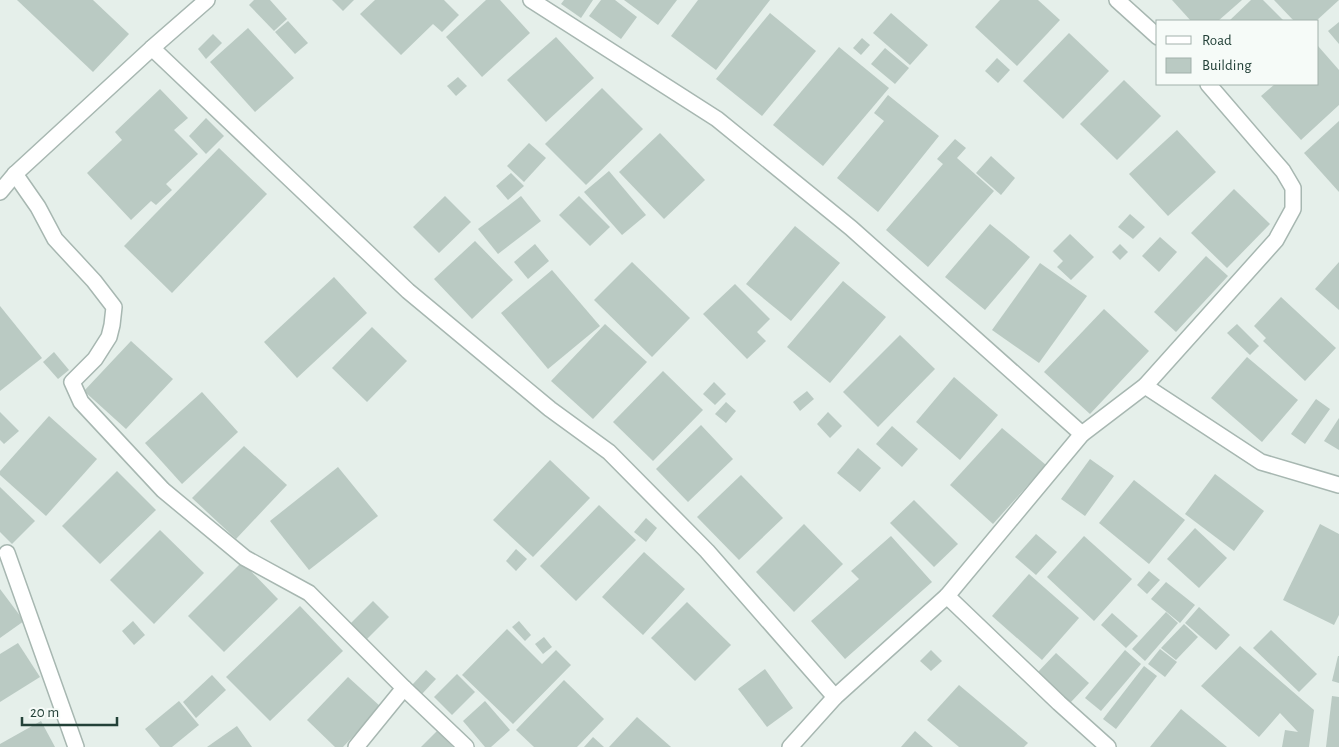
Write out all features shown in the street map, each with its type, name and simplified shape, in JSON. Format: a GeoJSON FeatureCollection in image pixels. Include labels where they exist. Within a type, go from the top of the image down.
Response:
{"type":"FeatureCollection","features":[{"type":"Feature","properties":{"kind":"street"},"geometry":{"type":"LineString","coordinates":[[0,192],[15,174],[207,0]]}},
{"type":"Feature","properties":{"kind":"street"},"geometry":{"type":"LineString","coordinates":[[531,0],[717,119],[851,228],[1082,434]]}},
{"type":"Feature","properties":{"kind":"street"},"geometry":{"type":"LineString","coordinates":[[1117,0],[1156,35]]}},
{"type":"Feature","properties":{"kind":"street"},"geometry":{"type":"LineString","coordinates":[[152,48],[408,292],[550,409],[609,452],[707,550],[835,697]]}},
{"type":"Feature","properties":{"kind":"street"},"geometry":{"type":"LineString","coordinates":[[790,747],[835,697],[947,596],[1082,434],[1145,386],[1276,240],[1293,209],[1293,188],[1283,171],[1209,85]]}},
{"type":"Feature","properties":{"kind":"street"},"geometry":{"type":"LineString","coordinates":[[15,174],[38,207],[55,239],[94,281],[114,307],[109,337],[95,359],[72,382],[81,402],[163,490],[245,558],[309,593],[466,747]]}},
{"type":"Feature","properties":{"kind":"street"},"geometry":{"type":"LineString","coordinates":[[1145,386],[1261,462],[1339,485]]}},
{"type":"Feature","properties":{"kind":"street"},"geometry":{"type":"LineString","coordinates":[[8,553],[76,747]]}},
{"type":"Feature","properties":{"kind":"street"},"geometry":{"type":"LineString","coordinates":[[947,596],[1108,747]]}},
{"type":"Feature","properties":{"kind":"street"},"geometry":{"type":"LineString","coordinates":[[356,747],[404,688]]}},
{"type":"Feature","properties":{"kind":"building"},"geometry":{"type":"Polygon","coordinates":[[[17,0],[93,0],[129,34],[93,72],[17,0]]]}},
{"type":"Feature","properties":{"kind":"building"},"geometry":{"type":"Polygon","coordinates":[[[254,0],[270,0],[287,19],[274,31],[249,5],[254,0]]]}},
{"type":"Feature","properties":{"kind":"building"},"geometry":{"type":"Polygon","coordinates":[[[332,0],[354,0],[343,11],[332,0]]]}},
{"type":"Feature","properties":{"kind":"building"},"geometry":{"type":"Polygon","coordinates":[[[375,0],[444,0],[459,15],[442,32],[433,24],[401,55],[360,14],[375,0]]]}},
{"type":"Feature","properties":{"kind":"building"},"geometry":{"type":"Polygon","coordinates":[[[486,0],[500,0],[530,33],[482,77],[446,37],[486,0]]]}},
{"type":"Feature","properties":{"kind":"building"},"geometry":{"type":"Polygon","coordinates":[[[564,0],[593,0],[581,18],[561,4],[564,0]]]}},
{"type":"Feature","properties":{"kind":"building"},"geometry":{"type":"Polygon","coordinates":[[[601,0],[615,0],[637,17],[621,39],[589,16],[601,0]]]}},
{"type":"Feature","properties":{"kind":"building"},"geometry":{"type":"Polygon","coordinates":[[[624,0],[677,0],[658,25],[624,0]]]}},
{"type":"Feature","properties":{"kind":"building"},"geometry":{"type":"Polygon","coordinates":[[[698,0],[770,0],[716,70],[671,36],[698,0]]]}},
{"type":"Feature","properties":{"kind":"building"},"geometry":{"type":"Polygon","coordinates":[[[1000,0],[1038,0],[1060,20],[1017,66],[975,27],[1000,0]]]}},
{"type":"Feature","properties":{"kind":"building"},"geometry":{"type":"Polygon","coordinates":[[[1172,0],[1242,0],[1219,20],[1190,20],[1172,0]]]}},
{"type":"Feature","properties":{"kind":"building"},"geometry":{"type":"Polygon","coordinates":[[[1251,0],[1263,0],[1283,20],[1230,20],[1251,0]]]}},
{"type":"Feature","properties":{"kind":"building"},"geometry":{"type":"Polygon","coordinates":[[[1274,0],[1339,0],[1317,20],[1293,20],[1274,0]]]}},
{"type":"Feature","properties":{"kind":"building"},"geometry":{"type":"Polygon","coordinates":[[[770,13],[816,51],[762,116],[716,79],[770,13]]]}},
{"type":"Feature","properties":{"kind":"building"},"geometry":{"type":"Polygon","coordinates":[[[891,13],[928,45],[910,65],[873,33],[891,13]]]}},
{"type":"Feature","properties":{"kind":"building"},"geometry":{"type":"Polygon","coordinates":[[[288,21],[308,43],[295,54],[275,32],[288,21]]]}},
{"type":"Feature","properties":{"kind":"building"},"geometry":{"type":"Polygon","coordinates":[[[1339,22],[1339,44],[1328,31],[1339,22]]]}},
{"type":"Feature","properties":{"kind":"building"},"geometry":{"type":"Polygon","coordinates":[[[248,28],[294,78],[255,112],[210,62],[248,28]]]}},
{"type":"Feature","properties":{"kind":"building"},"geometry":{"type":"Polygon","coordinates":[[[1069,33],[1109,71],[1063,119],[1023,81],[1069,33]]]}},
{"type":"Feature","properties":{"kind":"building"},"geometry":{"type":"Polygon","coordinates":[[[213,34],[222,43],[206,59],[198,49],[213,34]]]}},
{"type":"Feature","properties":{"kind":"building"},"geometry":{"type":"Polygon","coordinates":[[[556,37],[594,78],[546,122],[507,80],[556,37]]]}},
{"type":"Feature","properties":{"kind":"building"},"geometry":{"type":"Polygon","coordinates":[[[862,38],[870,45],[861,55],[853,48],[862,38]]]}},
{"type":"Feature","properties":{"kind":"building"},"geometry":{"type":"Polygon","coordinates":[[[839,47],[889,88],[823,166],[773,125],[839,47]]]}},
{"type":"Feature","properties":{"kind":"building"},"geometry":{"type":"Polygon","coordinates":[[[1319,47],[1339,70],[1339,105],[1301,140],[1261,96],[1274,85],[1319,85],[1319,47]]]}},
{"type":"Feature","properties":{"kind":"building"},"geometry":{"type":"Polygon","coordinates":[[[885,48],[909,68],[895,84],[871,64],[885,48]]]}},
{"type":"Feature","properties":{"kind":"building"},"geometry":{"type":"Polygon","coordinates":[[[997,58],[1010,70],[998,83],[985,71],[997,58]]]}},
{"type":"Feature","properties":{"kind":"building"},"geometry":{"type":"Polygon","coordinates":[[[458,77],[467,86],[456,96],[447,86],[458,77]]]}},
{"type":"Feature","properties":{"kind":"building"},"geometry":{"type":"Polygon","coordinates":[[[1124,80],[1161,116],[1117,160],[1080,124],[1124,80]]]}},
{"type":"Feature","properties":{"kind":"building"},"geometry":{"type":"Polygon","coordinates":[[[602,88],[643,129],[586,185],[545,144],[602,88]]]}},
{"type":"Feature","properties":{"kind":"building"},"geometry":{"type":"Polygon","coordinates":[[[160,89],[188,118],[174,130],[198,154],[166,184],[172,190],[156,205],[151,201],[131,220],[87,173],[122,140],[115,132],[160,89]]]}},
{"type":"Feature","properties":{"kind":"building"},"geometry":{"type":"Polygon","coordinates":[[[888,95],[939,136],[878,212],[837,178],[884,121],[874,113],[888,95]]]}},
{"type":"Feature","properties":{"kind":"building"},"geometry":{"type":"Polygon","coordinates":[[[206,118],[224,136],[206,154],[189,136],[206,118]]]}},
{"type":"Feature","properties":{"kind":"building"},"geometry":{"type":"Polygon","coordinates":[[[1339,121],[1339,192],[1304,153],[1339,121]]]}},
{"type":"Feature","properties":{"kind":"building"},"geometry":{"type":"Polygon","coordinates":[[[1177,130],[1216,172],[1168,216],[1129,174],[1177,130]]]}},
{"type":"Feature","properties":{"kind":"building"},"geometry":{"type":"Polygon","coordinates":[[[660,133],[705,180],[664,219],[619,172],[660,133]]]}},
{"type":"Feature","properties":{"kind":"building"},"geometry":{"type":"Polygon","coordinates":[[[955,139],[966,148],[957,158],[994,191],[928,267],[886,230],[943,164],[937,159],[955,139]]]}},
{"type":"Feature","properties":{"kind":"building"},"geometry":{"type":"Polygon","coordinates":[[[529,143],[546,158],[524,182],[507,166],[529,143]]]}},
{"type":"Feature","properties":{"kind":"building"},"geometry":{"type":"Polygon","coordinates":[[[219,148],[267,194],[172,293],[124,246],[219,148]]]}},
{"type":"Feature","properties":{"kind":"building"},"geometry":{"type":"Polygon","coordinates":[[[991,156],[1015,178],[1001,195],[976,173],[991,156]]]}},
{"type":"Feature","properties":{"kind":"building"},"geometry":{"type":"Polygon","coordinates":[[[609,171],[646,215],[622,235],[584,192],[609,171]]]}},
{"type":"Feature","properties":{"kind":"building"},"geometry":{"type":"Polygon","coordinates":[[[511,173],[524,186],[508,200],[496,186],[511,173]]]}},
{"type":"Feature","properties":{"kind":"building"},"geometry":{"type":"Polygon","coordinates":[[[1234,189],[1270,224],[1227,268],[1191,233],[1234,189]]]}},
{"type":"Feature","properties":{"kind":"building"},"geometry":{"type":"Polygon","coordinates":[[[445,196],[471,222],[439,253],[413,227],[445,196]]]}},
{"type":"Feature","properties":{"kind":"building"},"geometry":{"type":"Polygon","coordinates":[[[521,196],[541,221],[498,254],[478,229],[521,196]]]}},
{"type":"Feature","properties":{"kind":"building"},"geometry":{"type":"Polygon","coordinates":[[[579,196],[610,227],[590,246],[559,215],[579,196]]]}},
{"type":"Feature","properties":{"kind":"building"},"geometry":{"type":"Polygon","coordinates":[[[1130,214],[1145,227],[1133,239],[1118,227],[1130,214]]]}},
{"type":"Feature","properties":{"kind":"building"},"geometry":{"type":"Polygon","coordinates":[[[990,224],[1030,257],[985,310],[945,277],[990,224]]]}},
{"type":"Feature","properties":{"kind":"building"},"geometry":{"type":"Polygon","coordinates":[[[795,226],[840,263],[791,321],[746,284],[795,226]]]}},
{"type":"Feature","properties":{"kind":"building"},"geometry":{"type":"Polygon","coordinates":[[[1070,234],[1094,257],[1071,280],[1057,267],[1063,261],[1053,251],[1070,234]]]}},
{"type":"Feature","properties":{"kind":"building"},"geometry":{"type":"Polygon","coordinates":[[[1160,237],[1177,252],[1159,272],[1142,256],[1160,237]]]}},
{"type":"Feature","properties":{"kind":"building"},"geometry":{"type":"Polygon","coordinates":[[[475,241],[513,280],[472,319],[434,279],[475,241]]]}},
{"type":"Feature","properties":{"kind":"building"},"geometry":{"type":"Polygon","coordinates":[[[535,244],[549,261],[528,279],[514,262],[535,244]]]}},
{"type":"Feature","properties":{"kind":"building"},"geometry":{"type":"Polygon","coordinates":[[[1120,244],[1128,252],[1120,260],[1112,252],[1120,244]]]}},
{"type":"Feature","properties":{"kind":"building"},"geometry":{"type":"Polygon","coordinates":[[[1206,256],[1228,276],[1176,332],[1154,312],[1206,256]]]}},
{"type":"Feature","properties":{"kind":"building"},"geometry":{"type":"Polygon","coordinates":[[[632,262],[690,318],[652,357],[594,300],[632,262]]]}},
{"type":"Feature","properties":{"kind":"building"},"geometry":{"type":"Polygon","coordinates":[[[1339,262],[1339,310],[1315,289],[1339,262]]]}},
{"type":"Feature","properties":{"kind":"building"},"geometry":{"type":"Polygon","coordinates":[[[1040,263],[1087,296],[1039,363],[992,330],[1040,263]]]}},
{"type":"Feature","properties":{"kind":"building"},"geometry":{"type":"Polygon","coordinates":[[[552,270],[600,326],[548,369],[501,313],[552,270]]]}},
{"type":"Feature","properties":{"kind":"building"},"geometry":{"type":"Polygon","coordinates":[[[334,277],[367,313],[297,378],[264,342],[334,277]]]}},
{"type":"Feature","properties":{"kind":"building"},"geometry":{"type":"Polygon","coordinates":[[[843,281],[886,317],[830,383],[787,347],[843,281]]]}},
{"type":"Feature","properties":{"kind":"building"},"geometry":{"type":"Polygon","coordinates":[[[735,284],[770,319],[757,332],[766,341],[747,359],[703,314],[735,284]]]}},
{"type":"Feature","properties":{"kind":"building"},"geometry":{"type":"Polygon","coordinates":[[[1281,297],[1336,348],[1305,381],[1263,341],[1266,338],[1254,326],[1281,297]]]}},
{"type":"Feature","properties":{"kind":"building"},"geometry":{"type":"Polygon","coordinates":[[[0,306],[42,358],[0,391],[0,306]]]}},
{"type":"Feature","properties":{"kind":"building"},"geometry":{"type":"Polygon","coordinates":[[[1104,309],[1149,351],[1090,414],[1044,372],[1104,309]]]}},
{"type":"Feature","properties":{"kind":"building"},"geometry":{"type":"Polygon","coordinates":[[[605,324],[647,362],[593,419],[551,381],[605,324]]]}},
{"type":"Feature","properties":{"kind":"building"},"geometry":{"type":"Polygon","coordinates":[[[1237,324],[1259,346],[1250,355],[1227,333],[1237,324]]]}},
{"type":"Feature","properties":{"kind":"building"},"geometry":{"type":"Polygon","coordinates":[[[372,327],[407,361],[367,402],[332,368],[372,327]]]}},
{"type":"Feature","properties":{"kind":"building"},"geometry":{"type":"Polygon","coordinates":[[[900,335],[935,369],[878,427],[843,392],[900,335]]]}},
{"type":"Feature","properties":{"kind":"building"},"geometry":{"type":"Polygon","coordinates":[[[131,341],[173,379],[126,429],[84,391],[131,341]]]}},
{"type":"Feature","properties":{"kind":"building"},"geometry":{"type":"Polygon","coordinates":[[[54,352],[69,370],[58,379],[43,362],[54,352]]]}},
{"type":"Feature","properties":{"kind":"building"},"geometry":{"type":"Polygon","coordinates":[[[1247,357],[1298,400],[1262,442],[1211,398],[1247,357]]]}},
{"type":"Feature","properties":{"kind":"building"},"geometry":{"type":"Polygon","coordinates":[[[663,371],[703,410],[653,461],[613,422],[663,371]]]}},
{"type":"Feature","properties":{"kind":"building"},"geometry":{"type":"Polygon","coordinates":[[[954,377],[998,415],[960,460],[916,422],[954,377]]]}},
{"type":"Feature","properties":{"kind":"building"},"geometry":{"type":"Polygon","coordinates":[[[714,382],[726,394],[715,405],[703,394],[714,382]]]}},
{"type":"Feature","properties":{"kind":"building"},"geometry":{"type":"Polygon","coordinates":[[[807,391],[814,399],[800,411],[793,402],[807,391]]]}},
{"type":"Feature","properties":{"kind":"building"},"geometry":{"type":"Polygon","coordinates":[[[202,392],[238,432],[182,484],[145,443],[202,392]]]}},
{"type":"Feature","properties":{"kind":"building"},"geometry":{"type":"Polygon","coordinates":[[[1316,399],[1330,409],[1305,444],[1291,434],[1316,399]]]}},
{"type":"Feature","properties":{"kind":"building"},"geometry":{"type":"Polygon","coordinates":[[[726,402],[736,411],[726,423],[715,414],[726,402]]]}},
{"type":"Feature","properties":{"kind":"building"},"geometry":{"type":"Polygon","coordinates":[[[0,412],[19,431],[4,444],[0,440],[0,412]]]}},
{"type":"Feature","properties":{"kind":"building"},"geometry":{"type":"Polygon","coordinates":[[[828,412],[842,426],[830,438],[817,424],[828,412]]]}},
{"type":"Feature","properties":{"kind":"building"},"geometry":{"type":"Polygon","coordinates":[[[49,416],[97,459],[46,516],[0,475],[0,471],[49,416]]]}},
{"type":"Feature","properties":{"kind":"building"},"geometry":{"type":"Polygon","coordinates":[[[1339,418],[1339,450],[1324,441],[1339,418]]]}},
{"type":"Feature","properties":{"kind":"building"},"geometry":{"type":"Polygon","coordinates":[[[701,425],[733,459],[688,502],[656,469],[701,425]]]}},
{"type":"Feature","properties":{"kind":"building"},"geometry":{"type":"Polygon","coordinates":[[[892,426],[918,449],[902,467],[876,444],[892,426]]]}},
{"type":"Feature","properties":{"kind":"building"},"geometry":{"type":"Polygon","coordinates":[[[1002,428],[1046,465],[993,524],[950,485],[1002,428]]]}},
{"type":"Feature","properties":{"kind":"building"},"geometry":{"type":"Polygon","coordinates":[[[244,446],[287,485],[236,539],[192,498],[244,446]]]}},
{"type":"Feature","properties":{"kind":"building"},"geometry":{"type":"Polygon","coordinates":[[[858,448],[881,468],[860,492],[837,473],[858,448]]]}},
{"type":"Feature","properties":{"kind":"building"},"geometry":{"type":"Polygon","coordinates":[[[1090,459],[1114,476],[1085,516],[1061,499],[1090,459]]]}},
{"type":"Feature","properties":{"kind":"building"},"geometry":{"type":"Polygon","coordinates":[[[550,460],[590,498],[533,557],[493,520],[550,460]]]}},
{"type":"Feature","properties":{"kind":"building"},"geometry":{"type":"Polygon","coordinates":[[[338,467],[378,516],[309,570],[270,521],[338,467]]]}},
{"type":"Feature","properties":{"kind":"building"},"geometry":{"type":"Polygon","coordinates":[[[117,471],[156,510],[100,564],[62,526],[117,471]]]}},
{"type":"Feature","properties":{"kind":"building"},"geometry":{"type":"Polygon","coordinates":[[[1215,474],[1264,511],[1234,551],[1185,514],[1215,474]]]}},
{"type":"Feature","properties":{"kind":"building"},"geometry":{"type":"Polygon","coordinates":[[[741,475],[783,518],[739,560],[697,517],[741,475]]]}},
{"type":"Feature","properties":{"kind":"building"},"geometry":{"type":"Polygon","coordinates":[[[1134,480],[1185,520],[1149,564],[1099,523],[1134,480]]]}},
{"type":"Feature","properties":{"kind":"building"},"geometry":{"type":"Polygon","coordinates":[[[0,487],[35,521],[12,544],[0,532],[0,487]]]}},
{"type":"Feature","properties":{"kind":"building"},"geometry":{"type":"Polygon","coordinates":[[[914,500],[958,544],[934,567],[890,523],[914,500]]]}},
{"type":"Feature","properties":{"kind":"building"},"geometry":{"type":"Polygon","coordinates":[[[599,505],[636,540],[576,601],[540,566],[599,505]]]}},
{"type":"Feature","properties":{"kind":"building"},"geometry":{"type":"Polygon","coordinates":[[[646,518],[657,528],[646,542],[634,532],[646,518]]]}},
{"type":"Feature","properties":{"kind":"building"},"geometry":{"type":"Polygon","coordinates":[[[804,524],[843,564],[794,612],[756,572],[804,524]]]}},
{"type":"Feature","properties":{"kind":"building"},"geometry":{"type":"Polygon","coordinates":[[[1320,524],[1339,534],[1339,615],[1334,625],[1283,600],[1320,524]]]}},
{"type":"Feature","properties":{"kind":"building"},"geometry":{"type":"Polygon","coordinates":[[[1195,528],[1227,558],[1199,588],[1167,559],[1195,528]]]}},
{"type":"Feature","properties":{"kind":"building"},"geometry":{"type":"Polygon","coordinates":[[[160,530],[204,573],[154,624],[110,580],[160,530]]]}},
{"type":"Feature","properties":{"kind":"building"},"geometry":{"type":"Polygon","coordinates":[[[1036,534],[1057,552],[1036,575],[1015,557],[1036,534]]]}},
{"type":"Feature","properties":{"kind":"building"},"geometry":{"type":"Polygon","coordinates":[[[891,536],[932,582],[845,659],[811,621],[859,579],[851,571],[891,536]]]}},
{"type":"Feature","properties":{"kind":"building"},"geometry":{"type":"Polygon","coordinates":[[[1084,536],[1132,579],[1094,621],[1047,577],[1084,536]]]}},
{"type":"Feature","properties":{"kind":"building"},"geometry":{"type":"Polygon","coordinates":[[[516,549],[527,559],[516,571],[506,561],[516,549]]]}},
{"type":"Feature","properties":{"kind":"building"},"geometry":{"type":"Polygon","coordinates":[[[644,552],[685,589],[643,635],[602,597],[644,552]]]}},
{"type":"Feature","properties":{"kind":"building"},"geometry":{"type":"Polygon","coordinates":[[[242,562],[278,599],[224,652],[188,616],[242,562]]]}},
{"type":"Feature","properties":{"kind":"building"},"geometry":{"type":"Polygon","coordinates":[[[1149,571],[1160,580],[1147,594],[1137,585],[1149,571]]]}},
{"type":"Feature","properties":{"kind":"building"},"geometry":{"type":"Polygon","coordinates":[[[1029,574],[1079,618],[1042,660],[992,616],[1029,574]]]}},
{"type":"Feature","properties":{"kind":"building"},"geometry":{"type":"Polygon","coordinates":[[[1166,582],[1195,605],[1180,623],[1151,599],[1166,582]]]}},
{"type":"Feature","properties":{"kind":"building"},"geometry":{"type":"Polygon","coordinates":[[[0,589],[24,621],[0,638],[0,589]]]}},
{"type":"Feature","properties":{"kind":"building"},"geometry":{"type":"Polygon","coordinates":[[[373,601],[389,617],[366,640],[350,624],[373,601]]]}},
{"type":"Feature","properties":{"kind":"building"},"geometry":{"type":"Polygon","coordinates":[[[687,602],[731,645],[695,681],[651,638],[687,602]]]}},
{"type":"Feature","properties":{"kind":"building"},"geometry":{"type":"Polygon","coordinates":[[[300,606],[343,651],[270,721],[226,677],[300,606]]]}},
{"type":"Feature","properties":{"kind":"building"},"geometry":{"type":"Polygon","coordinates":[[[1199,607],[1230,635],[1216,650],[1185,623],[1199,607]]]}},
{"type":"Feature","properties":{"kind":"building"},"geometry":{"type":"Polygon","coordinates":[[[1166,612],[1178,623],[1145,661],[1132,649],[1166,612]]]}},
{"type":"Feature","properties":{"kind":"building"},"geometry":{"type":"Polygon","coordinates":[[[1112,613],[1138,636],[1126,648],[1101,625],[1112,613]]]}},
{"type":"Feature","properties":{"kind":"building"},"geometry":{"type":"Polygon","coordinates":[[[133,621],[145,635],[134,645],[122,631],[133,621]]]}},
{"type":"Feature","properties":{"kind":"building"},"geometry":{"type":"Polygon","coordinates":[[[519,621],[531,635],[525,641],[512,627],[519,621]]]}},
{"type":"Feature","properties":{"kind":"building"},"geometry":{"type":"Polygon","coordinates":[[[1184,624],[1198,637],[1176,660],[1161,648],[1184,624]]]}},
{"type":"Feature","properties":{"kind":"building"},"geometry":{"type":"Polygon","coordinates":[[[507,629],[542,664],[556,650],[571,665],[513,724],[462,675],[507,629]]]}},
{"type":"Feature","properties":{"kind":"building"},"geometry":{"type":"Polygon","coordinates":[[[1271,630],[1317,674],[1299,692],[1253,648],[1271,630]]]}},
{"type":"Feature","properties":{"kind":"building"},"geometry":{"type":"Polygon","coordinates":[[[544,637],[552,647],[543,654],[535,644],[544,637]]]}},
{"type":"Feature","properties":{"kind":"building"},"geometry":{"type":"Polygon","coordinates":[[[18,643],[40,677],[0,702],[0,654],[18,643]]]}},
{"type":"Feature","properties":{"kind":"building"},"geometry":{"type":"Polygon","coordinates":[[[1240,646],[1314,710],[1309,747],[1282,747],[1285,730],[1298,732],[1280,713],[1259,737],[1201,686],[1240,646]]]}},
{"type":"Feature","properties":{"kind":"building"},"geometry":{"type":"Polygon","coordinates":[[[1160,649],[1177,662],[1165,677],[1148,664],[1160,649]]]}},
{"type":"Feature","properties":{"kind":"building"},"geometry":{"type":"Polygon","coordinates":[[[931,650],[942,661],[931,671],[920,661],[931,650]]]}},
{"type":"Feature","properties":{"kind":"building"},"geometry":{"type":"Polygon","coordinates":[[[1125,650],[1141,664],[1101,711],[1085,698],[1125,650]]]}},
{"type":"Feature","properties":{"kind":"building"},"geometry":{"type":"Polygon","coordinates":[[[1056,653],[1089,683],[1070,703],[1037,673],[1056,653]]]}},
{"type":"Feature","properties":{"kind":"building"},"geometry":{"type":"Polygon","coordinates":[[[1339,656],[1339,683],[1332,681],[1339,656]]]}},
{"type":"Feature","properties":{"kind":"building"},"geometry":{"type":"Polygon","coordinates":[[[1144,666],[1157,676],[1116,729],[1103,719],[1144,666]]]}},
{"type":"Feature","properties":{"kind":"building"},"geometry":{"type":"Polygon","coordinates":[[[765,669],[793,708],[767,727],[738,689],[765,669]]]}},
{"type":"Feature","properties":{"kind":"building"},"geometry":{"type":"Polygon","coordinates":[[[426,670],[436,679],[422,694],[412,685],[426,670]]]}},
{"type":"Feature","properties":{"kind":"building"},"geometry":{"type":"Polygon","coordinates":[[[457,674],[475,692],[452,715],[434,697],[457,674]]]}},
{"type":"Feature","properties":{"kind":"building"},"geometry":{"type":"Polygon","coordinates":[[[212,675],[226,690],[196,718],[183,702],[212,675]]]}},
{"type":"Feature","properties":{"kind":"building"},"geometry":{"type":"Polygon","coordinates":[[[348,677],[381,707],[343,747],[335,747],[307,720],[348,677]]]}},
{"type":"Feature","properties":{"kind":"building"},"geometry":{"type":"Polygon","coordinates":[[[564,680],[604,719],[577,747],[534,747],[516,730],[564,680]]]}},
{"type":"Feature","properties":{"kind":"building"},"geometry":{"type":"Polygon","coordinates":[[[959,685],[1028,743],[1024,747],[959,747],[927,720],[959,685]]]}},
{"type":"Feature","properties":{"kind":"building"},"geometry":{"type":"Polygon","coordinates":[[[1332,696],[1339,697],[1339,747],[1326,747],[1332,696]]]}},
{"type":"Feature","properties":{"kind":"building"},"geometry":{"type":"Polygon","coordinates":[[[179,701],[199,725],[172,747],[160,747],[145,729],[179,701]]]}},
{"type":"Feature","properties":{"kind":"building"},"geometry":{"type":"Polygon","coordinates":[[[485,701],[510,730],[491,747],[485,747],[463,721],[485,701]]]}},
{"type":"Feature","properties":{"kind":"building"},"geometry":{"type":"Polygon","coordinates":[[[1181,709],[1227,747],[1150,747],[1181,709]]]}},
{"type":"Feature","properties":{"kind":"building"},"geometry":{"type":"Polygon","coordinates":[[[637,717],[671,747],[609,747],[637,717]]]}},
{"type":"Feature","properties":{"kind":"building"},"geometry":{"type":"Polygon","coordinates":[[[41,721],[55,747],[0,747],[0,744],[41,721]]]}},
{"type":"Feature","properties":{"kind":"building"},"geometry":{"type":"Polygon","coordinates":[[[237,726],[252,747],[207,747],[237,726]]]}},
{"type":"Feature","properties":{"kind":"building"},"geometry":{"type":"Polygon","coordinates":[[[437,731],[453,747],[421,747],[437,731]]]}},
{"type":"Feature","properties":{"kind":"building"},"geometry":{"type":"Polygon","coordinates":[[[915,731],[933,747],[901,747],[915,731]]]}},
{"type":"Feature","properties":{"kind":"building"},"geometry":{"type":"Polygon","coordinates":[[[593,737],[604,747],[584,747],[593,737]]]}}]}
